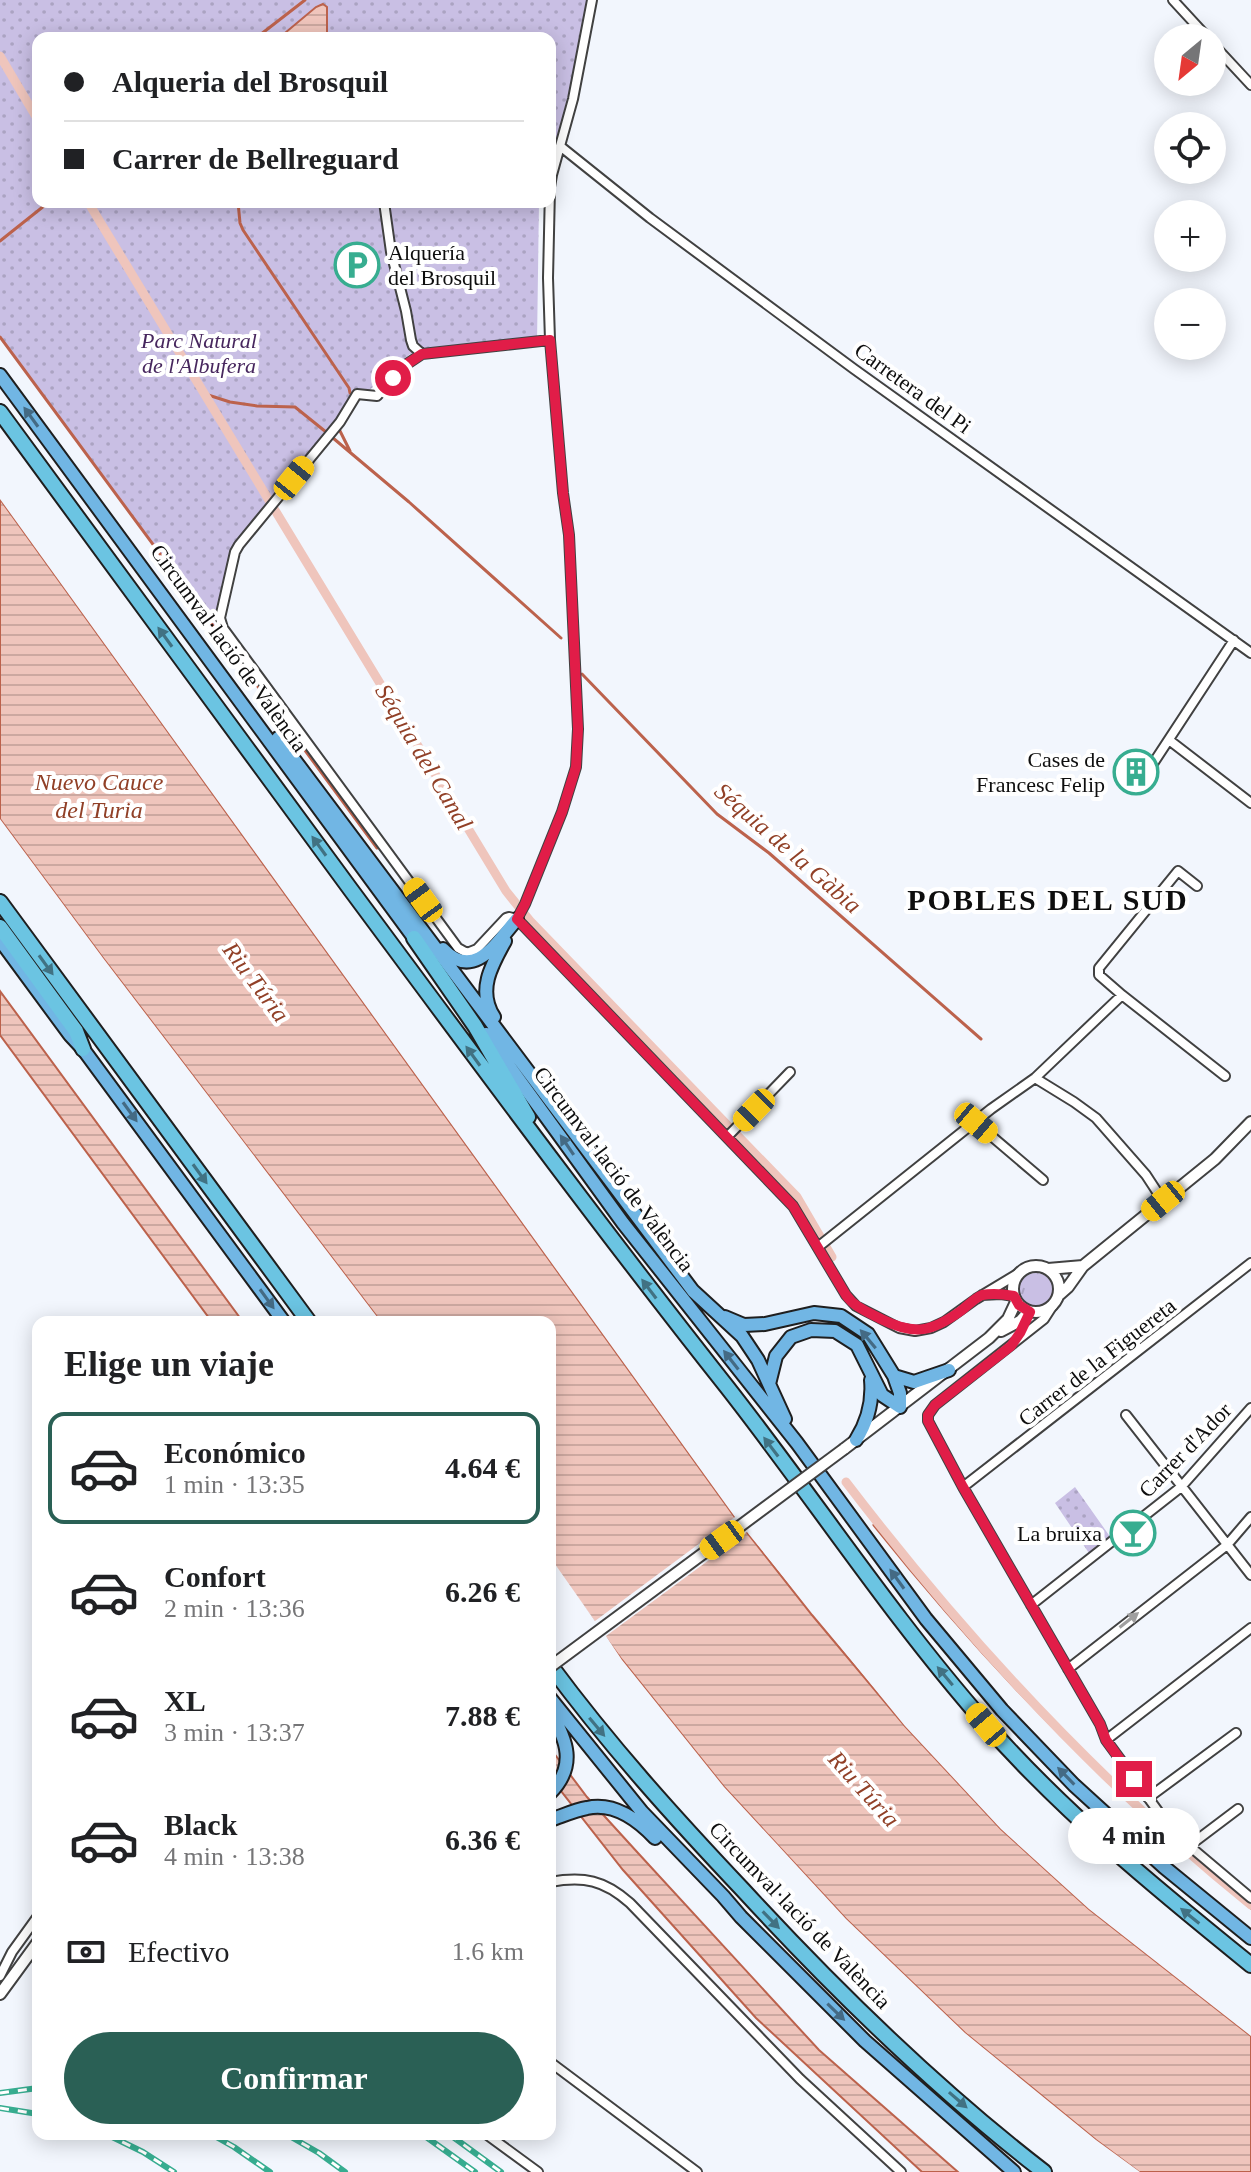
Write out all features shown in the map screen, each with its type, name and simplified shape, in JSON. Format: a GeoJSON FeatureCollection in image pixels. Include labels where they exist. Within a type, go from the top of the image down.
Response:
{"type":"FeatureCollection","features":[{"type":"Feature","properties":{"kind":"highway","name":"Circumval·lació de València"},"geometry":{"type":"LineString","coordinates":[[0,375],[623,1223],[797,1443],[926,1619],[1002,1710],[1074,1785],[1164,1867],[1251,1938]]}},
{"type":"Feature","properties":{"kind":"highway","name":"Circumval·lació de València"},"geometry":{"type":"LineString","coordinates":[[0,412],[522,1122],[732,1394],[910,1635],[986,1725],[1070,1811],[1151,1884],[1251,1965]]}},
{"type":"Feature","properties":{"kind":"highway"},"geometry":{"type":"LineString","coordinates":[[101,512],[177,604],[693,1291],[742,1336],[758,1360],[797,1443]]}},
{"type":"Feature","properties":{"kind":"highway"},"geometry":{"type":"LineString","coordinates":[[340,820],[455,960],[472,962],[486,954],[517,919]]}},
{"type":"Feature","properties":{"kind":"highway"},"geometry":{"type":"LineString","coordinates":[[0,902],[305,1316]]}},
{"type":"Feature","properties":{"kind":"highway"},"geometry":{"type":"LineString","coordinates":[[517,919],[488,977],[486,999],[490,1011],[545,1093]]}},
{"type":"Feature","properties":{"kind":"highway"},"geometry":{"type":"LineString","coordinates":[[0,927],[76,1031],[83,1049]]}},
{"type":"Feature","properties":{"kind":"highway"},"geometry":{"type":"LineString","coordinates":[[414,938],[475,1026],[571,1185]]}},
{"type":"Feature","properties":{"kind":"highway"},"geometry":{"type":"LineString","coordinates":[[0,940],[280,1316]]}},
{"type":"Feature","properties":{"kind":"highway"},"geometry":{"type":"LineString","coordinates":[[715,1313],[744,1325],[765,1324],[814,1313],[841,1316],[868,1334],[894,1376],[900,1393],[900,1407]]}},
{"type":"Feature","properties":{"kind":"highway"},"geometry":{"type":"LineString","coordinates":[[769,1384],[776,1356],[791,1337],[811,1330],[835,1331],[857,1345],[882,1395],[900,1407]]}},
{"type":"Feature","properties":{"kind":"highway"},"geometry":{"type":"LineString","coordinates":[[894,1376],[914,1382],[949,1370]]}},
{"type":"Feature","properties":{"kind":"highway"},"geometry":{"type":"LineString","coordinates":[[856,1440],[864,1427],[873,1398],[871,1372]]}},
{"type":"Feature","properties":{"kind":"highway","name":"Circumval·lació de València"},"geometry":{"type":"LineString","coordinates":[[556,1674],[656,1798],[770,1920],[901,2049],[1044,2172]]}},
{"type":"Feature","properties":{"kind":"highway","name":"Circumval·lació de València"},"geometry":{"type":"LineString","coordinates":[[556,1705],[642,1812],[741,1917],[865,2041],[1014,2172]]}},
{"type":"Feature","properties":{"kind":"highway"},"geometry":{"type":"LineString","coordinates":[[556,1723],[563,1737],[567,1759],[563,1776],[556,1785]]}},
{"type":"Feature","properties":{"kind":"highway"},"geometry":{"type":"LineString","coordinates":[[556,1818],[589,1807],[620,1811],[646,1828],[718,1902],[741,1917]]}},
{"type":"Feature","properties":{"kind":"street"},"geometry":{"type":"LineString","coordinates":[[556,163],[576,86],[592,0]]}},
{"type":"Feature","properties":{"kind":"street"},"geometry":{"type":"LineString","coordinates":[[1173,0],[1195,24]]}},
{"type":"Feature","properties":{"kind":"street"},"geometry":{"type":"LineString","coordinates":[[1226,58],[1251,85]]}},
{"type":"Feature","properties":{"kind":"street","name":"Carretera del Pi"},"geometry":{"type":"LineString","coordinates":[[560,146],[650,218],[854,369],[1251,653]]}},
{"type":"Feature","properties":{"kind":"street"},"geometry":{"type":"LineString","coordinates":[[385,208],[391,252],[411,340],[422,354]]}},
{"type":"Feature","properties":{"kind":"street"},"geometry":{"type":"LineString","coordinates":[[517,919],[562,812],[576,767],[578,729],[569,535],[550,340],[550,208]]}},
{"type":"Feature","properties":{"kind":"street"},"geometry":{"type":"LineString","coordinates":[[550,340],[422,354],[404,366],[377,396],[361,393],[354,396],[340,422],[235,552],[220,618],[223,628],[458,948],[467,953],[477,949],[506,918],[517,919],[793,1206],[850,1301],[899,1328],[915,1331],[944,1322],[1024,1269],[1036,1265],[1053,1272],[1059,1283],[1059,1295]]}},
{"type":"Feature","properties":{"kind":"street"},"geometry":{"type":"LineString","coordinates":[[1139,785],[1234,640]]}},
{"type":"Feature","properties":{"kind":"street"},"geometry":{"type":"LineString","coordinates":[[1169,740],[1251,803]]}},
{"type":"Feature","properties":{"kind":"street"},"geometry":{"type":"LineString","coordinates":[[1197,886],[1178,871],[1099,968],[1099,975],[1225,1076]]}},
{"type":"Feature","properties":{"kind":"street"},"geometry":{"type":"LineString","coordinates":[[818,1247],[991,1109],[1035,1078],[1122,995]]}},
{"type":"Feature","properties":{"kind":"street"},"geometry":{"type":"LineString","coordinates":[[728,1136],[790,1072]]}},
{"type":"Feature","properties":{"kind":"street"},"geometry":{"type":"LineString","coordinates":[[1035,1078],[1096,1118],[1146,1175],[1163,1201]]}},
{"type":"Feature","properties":{"kind":"street"},"geometry":{"type":"LineString","coordinates":[[1251,1122],[1215,1159],[1083,1266],[1044,1319],[935,1405],[928,1415],[931,1428],[963,1487],[1100,1724],[1106,1740],[1174,1833],[1251,1898]]}},
{"type":"Feature","properties":{"kind":"street"},"geometry":{"type":"LineString","coordinates":[[976,1123],[1043,1180]]}},
{"type":"Feature","properties":{"kind":"street"},"geometry":{"type":"LineString","coordinates":[[1048,1269],[1083,1266]]}},
{"type":"Feature","properties":{"kind":"street","name":"Carrer de la Figuereta"},"geometry":{"type":"LineString","coordinates":[[963,1487],[1249,1268]]}},
{"type":"Feature","properties":{"kind":"street"},"geometry":{"type":"LineString","coordinates":[[556,1662],[989,1338],[1008,1319],[1015,1299],[1013,1284],[1019,1273]]}},
{"type":"Feature","properties":{"kind":"street"},"geometry":{"type":"LineString","coordinates":[[981,1296],[1001,1294],[1015,1299],[1030,1312],[1042,1312],[1053,1305]]}},
{"type":"Feature","properties":{"kind":"street"},"geometry":{"type":"LineString","coordinates":[[1011,1346],[1030,1312]]}},
{"type":"Feature","properties":{"kind":"street"},"geometry":{"type":"LineString","coordinates":[[989,1338],[1030,1312]]}},
{"type":"Feature","properties":{"kind":"street"},"geometry":{"type":"LineString","coordinates":[[1001,1332],[1010,1333],[1013,1337],[1011,1346]]}},
{"type":"Feature","properties":{"kind":"street","name":"Carrer d'Ador"},"geometry":{"type":"LineString","coordinates":[[1031,1605],[1181,1487],[1251,1408]]}},
{"type":"Feature","properties":{"kind":"street"},"geometry":{"type":"LineString","coordinates":[[1126,1415],[1251,1575]]}},
{"type":"Feature","properties":{"kind":"street"},"geometry":{"type":"LineString","coordinates":[[1068,1669],[1227,1545],[1251,1517]]}},
{"type":"Feature","properties":{"kind":"street"},"geometry":{"type":"LineString","coordinates":[[1106,1740],[1251,1628]]}},
{"type":"Feature","properties":{"kind":"street"},"geometry":{"type":"LineString","coordinates":[[1148,1798],[1236,1733]]}},
{"type":"Feature","properties":{"kind":"street"},"geometry":{"type":"LineString","coordinates":[[1189,1846],[1238,1809]]}},
{"type":"Feature","properties":{"kind":"street"},"geometry":{"type":"LineString","coordinates":[[556,1881],[590,1880],[615,1890],[800,2079],[901,2172]]}},
{"type":"Feature","properties":{"kind":"street"},"geometry":{"type":"LineString","coordinates":[[0,1976],[12,1952],[32,1924]]}},
{"type":"Feature","properties":{"kind":"street"},"geometry":{"type":"LineString","coordinates":[[0,1994],[32,1950]]}},
{"type":"Feature","properties":{"kind":"street"},"geometry":{"type":"LineString","coordinates":[[556,2066],[697,2172]]}},
{"type":"Feature","properties":{"kind":"street"},"geometry":{"type":"LineString","coordinates":[[494,2140],[538,2172]]}},
{"type":"Feature","properties":{"kind":"green space","name":"Parc Natural de l'Albufera"},"geometry":{"type":"Polygon","coordinates":[[[0,0],[593,0],[556,141],[556,32],[32,32],[32,208],[539,208],[537,343],[410,354],[356,402],[232,549],[214,629],[0,336],[0,0]]]}},
{"type":"Feature","properties":{"kind":"green space"},"geometry":{"type":"Polygon","coordinates":[[[1036,1273],[1048,1278],[1053,1290],[1048,1302],[1036,1307],[1024,1302],[1019,1290],[1024,1278],[1036,1273]]]}},
{"type":"Feature","properties":{"kind":"green space"},"geometry":{"type":"Polygon","coordinates":[[[1075,1487],[1111,1538],[1091,1556],[1055,1503],[1075,1487]]]}},
{"type":"Feature","properties":{"kind":"water"},"geometry":{"type":"Polygon","coordinates":[[[323,4],[327,7],[327,32],[286,32],[323,4]]]}},
{"type":"Feature","properties":{"kind":"water","name":"Nuevo Cauce del Turia"},"geometry":{"type":"Polygon","coordinates":[[[0,499],[734,1516],[812,1615],[905,1726],[1001,1829],[1089,1909],[1251,2036],[1251,2172],[1139,2172],[965,2033],[846,1919],[724,1787],[622,1660],[556,1569],[556,1316],[376,1316],[0,819],[0,499]]]}},
{"type":"Feature","properties":{"kind":"water"},"geometry":{"type":"Polygon","coordinates":[[[0,991],[239,1316],[208,1316],[0,1035],[0,991]]]}},
{"type":"Feature","properties":{"kind":"water"},"geometry":{"type":"Polygon","coordinates":[[[556,1756],[587,1797],[819,2050],[958,2172],[922,2172],[756,2018],[623,1870],[556,1785],[556,1756]]]}},
{"type":"Feature","properties":{"kind":"pier"},"geometry":{"type":"Polygon","coordinates":[[[0,495],[3,496],[737,1513],[815,1612],[908,1723],[1004,1826],[1091,1906],[1251,2031],[1251,2036],[1089,1909],[1001,1829],[905,1726],[747,1532],[606,1636],[724,1787],[846,1919],[965,2033],[1140,2172],[1132,2172],[1094,2143],[962,2036],[843,1922],[721,1790],[619,1662],[556,1576],[556,1566],[595,1621],[735,1517],[0,495]]]}},
{"type":"Feature","properties":{"kind":"pier"},"geometry":{"type":"Polygon","coordinates":[[[0,819],[376,1316],[371,1316],[0,826],[0,819]]]}},
{"type":"Feature","properties":{"kind":"waterway"},"geometry":{"type":"LineString","coordinates":[[264,32],[305,0]]}},
{"type":"Feature","properties":{"kind":"waterway","name":"Séquia del Canal"},"geometry":{"type":"LineString","coordinates":[[0,56],[32,110]]}},
{"type":"Feature","properties":{"kind":"waterway"},"geometry":{"type":"LineString","coordinates":[[0,241],[41,208]]}},
{"type":"Feature","properties":{"kind":"waterway","name":"Séquia del Canal"},"geometry":{"type":"LineString","coordinates":[[92,208],[506,891],[531,922],[797,1197],[832,1257]]}},
{"type":"Feature","properties":{"kind":"waterway"},"geometry":{"type":"LineString","coordinates":[[239,208],[243,230],[350,393]]}},
{"type":"Feature","properties":{"kind":"waterway"},"geometry":{"type":"LineString","coordinates":[[0,337],[377,848]]}},
{"type":"Feature","properties":{"kind":"waterway","name":"Séquia de la Gàbia"},"geometry":{"type":"LineString","coordinates":[[205,394],[257,406],[295,407],[326,432]]}},
{"type":"Feature","properties":{"kind":"waterway"},"geometry":{"type":"LineString","coordinates":[[340,431],[350,451]]}},
{"type":"Feature","properties":{"kind":"waterway","name":"Séquia de la Gàbia"},"geometry":{"type":"LineString","coordinates":[[333,438],[561,638]]}},
{"type":"Feature","properties":{"kind":"waterway","name":"Séquia de la Gàbia"},"geometry":{"type":"LineString","coordinates":[[582,674],[717,814],[769,853],[981,1039]]}},
{"type":"Feature","properties":{"kind":"waterway"},"geometry":{"type":"LineString","coordinates":[[846,1482],[938,1597],[1036,1706],[1140,1809],[1251,1905]]}},
{"type":"Feature","properties":{"kind":"waterway"},"geometry":{"type":"LineString","coordinates":[[874,1525],[961,1628],[1052,1727],[1149,1820],[1251,1908]]}},
{"type":"Feature","properties":{"kind":"railway"},"geometry":{"type":"LineString","coordinates":[[0,2093],[32,2089]]}},
{"type":"Feature","properties":{"kind":"railway"},"geometry":{"type":"LineString","coordinates":[[0,2108],[32,2113]]}},
{"type":"Feature","properties":{"kind":"railway"},"geometry":{"type":"LineString","coordinates":[[118,2140],[174,2172]]}},
{"type":"Feature","properties":{"kind":"railway"},"geometry":{"type":"LineString","coordinates":[[222,2140],[270,2172]]}},
{"type":"Feature","properties":{"kind":"railway"},"geometry":{"type":"LineString","coordinates":[[296,2140],[345,2172]]}},
{"type":"Feature","properties":{"kind":"railway"},"geometry":{"type":"LineString","coordinates":[[430,2140],[475,2172]]}},
{"type":"Feature","properties":{"kind":"railway"},"geometry":{"type":"LineString","coordinates":[[457,2140],[501,2172]]}},
{"type":"Feature","properties":{"kind":"place","name":"Alquería del Brosquil"},"geometry":{"type":"Point","coordinates":[357,265]}},
{"type":"Feature","properties":{"kind":"place","name":"Cases de Francesc Felip"},"geometry":{"type":"Point","coordinates":[1136,772]}},
{"type":"Feature","properties":{"kind":"place","name":"La bruixa"},"geometry":{"type":"Point","coordinates":[1133,1533]}},
{"type":"Feature","properties":{"kind":"district","name":"POBLES DEL SUD"},"geometry":{"type":"Point","coordinates":[1048,899]}},
{"type":"Feature","properties":{"kind":"route"},"geometry":{"type":"LineString","coordinates":[[393,378],[422,354],[550,340],[569,535],[578,729],[576,767],[562,812],[517,919],[793,1206],[846,1295],[856,1306],[899,1328],[915,1331],[944,1322],[981,1296],[1014,1296],[1019,1305],[1030,1312],[1011,1346],[935,1405],[928,1415],[928,1421],[1100,1724],[1103,1735],[1134,1779]]}},
{"type":"Feature","properties":{"kind":"water label","name":"Riu Túria"},"geometry":{"type":"Point","coordinates":[256,982]}},
{"type":"Feature","properties":{"kind":"water label","name":"Riu Túria"},"geometry":{"type":"Point","coordinates":[864,1789]}}]}
